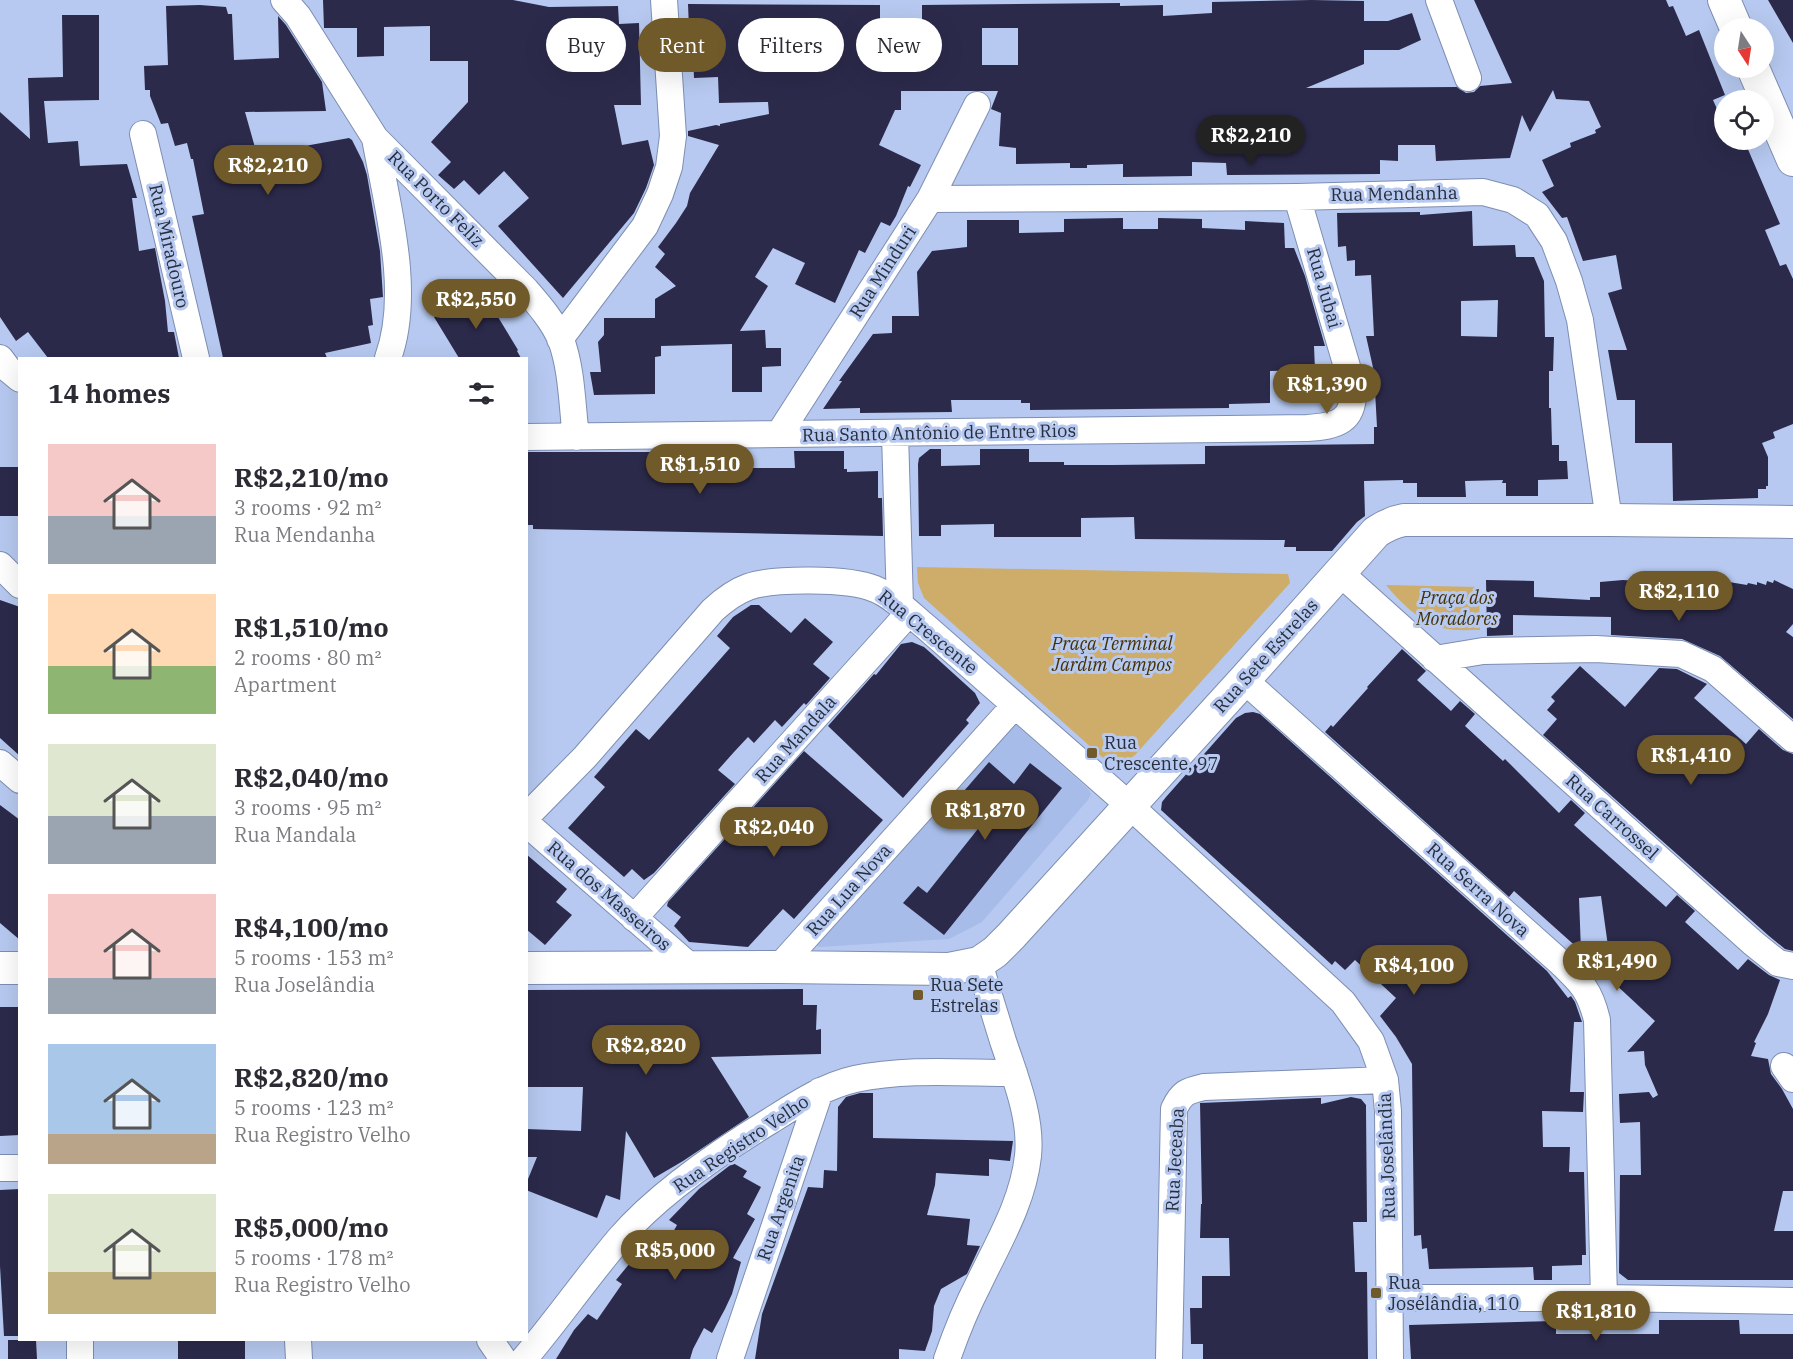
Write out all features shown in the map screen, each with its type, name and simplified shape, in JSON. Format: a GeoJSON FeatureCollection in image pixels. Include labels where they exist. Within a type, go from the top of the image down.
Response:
{"type":"FeatureCollection","features":[{"type":"Feature","properties":{"kind":"street","name":"Rua Porto Feliz"},"geometry":{"type":"LineString","coordinates":[[284,0],[298,16],[375,138],[526,290],[548,316],[560,339],[566,360],[576,437]]}},
{"type":"Feature","properties":{"kind":"street"},"geometry":{"type":"LineString","coordinates":[[560,339],[645,226],[660,194],[669,167],[673,136],[664,0]]}},
{"type":"Feature","properties":{"kind":"street"},"geometry":{"type":"LineString","coordinates":[[1724,0],[1732,18]]}},
{"type":"Feature","properties":{"kind":"street"},"geometry":{"type":"LineString","coordinates":[[1436,4],[1468,78]]}},
{"type":"Feature","properties":{"kind":"street"},"geometry":{"type":"LineString","coordinates":[[1757,78],[1793,160]]}},
{"type":"Feature","properties":{"kind":"street","name":"Rua Minduri"},"geometry":{"type":"LineString","coordinates":[[779,434],[930,199],[977,105]]}},
{"type":"Feature","properties":{"kind":"street","name":"Rua Miradouro"},"geometry":{"type":"LineString","coordinates":[[143,134],[196,357]]}},
{"type":"Feature","properties":{"kind":"street"},"geometry":{"type":"LineString","coordinates":[[375,138],[394,248],[399,298],[394,340],[388,357]]}},
{"type":"Feature","properties":{"kind":"street","name":"Rua Mendanha"},"geometry":{"type":"LineString","coordinates":[[930,199],[1297,197],[1483,192],[1513,200],[1537,215],[1554,241],[1569,282],[1580,320],[1609,520]]}},
{"type":"Feature","properties":{"kind":"street","name":"Rua Jubai"},"geometry":{"type":"LineString","coordinates":[[1297,197],[1353,387],[1352,406],[1348,415]]}},
{"type":"Feature","properties":{"kind":"street"},"geometry":{"type":"LineString","coordinates":[[0,358],[18,377]]}},
{"type":"Feature","properties":{"kind":"street","name":"Rua Santo Antônio de Entre Rios"},"geometry":{"type":"LineString","coordinates":[[528,436],[1307,428],[1330,426],[1342,421],[1348,415]]}},
{"type":"Feature","properties":{"kind":"street"},"geometry":{"type":"LineString","coordinates":[[895,433],[904,609]]}},
{"type":"Feature","properties":{"kind":"street","name":"Rua Sete Estrelas"},"geometry":{"type":"LineString","coordinates":[[528,968],[948,969],[979,963],[995,952],[1011,936],[1376,532],[1392,523],[1404,520],[1793,522]]}},
{"type":"Feature","properties":{"kind":"street"},"geometry":{"type":"LineString","coordinates":[[0,565],[18,584]]}},
{"type":"Feature","properties":{"kind":"street","name":"Rua Carrossel"},"geometry":{"type":"LineString","coordinates":[[1340,573],[1753,944],[1778,963],[1793,966]]}},
{"type":"Feature","properties":{"kind":"street","name":"Rua Crescente"},"geometry":{"type":"LineString","coordinates":[[528,815],[585,757],[713,610],[730,595],[750,586],[772,582],[837,581],[858,583],[877,589],[904,609],[1129,806]]}},
{"type":"Feature","properties":{"kind":"street"},"geometry":{"type":"LineString","coordinates":[[0,586],[18,586]]}},
{"type":"Feature","properties":{"kind":"street","name":"Rua Mandala"},"geometry":{"type":"LineString","coordinates":[[634,918],[904,609]]}},
{"type":"Feature","properties":{"kind":"street"},"geometry":{"type":"LineString","coordinates":[[1435,659],[1483,651],[1596,649],[1681,654],[1713,669],[1793,739]]}},
{"type":"Feature","properties":{"kind":"street","name":"Rua Serra Nova"},"geometry":{"type":"LineString","coordinates":[[1244,680],[1568,969],[1580,981],[1592,999],[1597,1020],[1604,1298]]}},
{"type":"Feature","properties":{"kind":"street","name":"Rua Lua Nova"},"geometry":{"type":"LineString","coordinates":[[779,967],[1015,705]]}},
{"type":"Feature","properties":{"kind":"street"},"geometry":{"type":"LineString","coordinates":[[0,763],[18,778]]}},
{"type":"Feature","properties":{"kind":"street","name":"Rua Joselândia"},"geometry":{"type":"LineString","coordinates":[[1129,806],[1343,1002],[1371,1041],[1385,1080],[1388,1112],[1390,1359]]}},
{"type":"Feature","properties":{"kind":"street","name":"Rua dos Masseiros"},"geometry":{"type":"LineString","coordinates":[[528,826],[692,968]]}},
{"type":"Feature","properties":{"kind":"street"},"geometry":{"type":"LineString","coordinates":[[947,1359],[958,1327],[1013,1211],[1028,1156],[1028,1133],[1014,1073],[979,963]]}},
{"type":"Feature","properties":{"kind":"street","name":"Rua Registro Velho"},"geometry":{"type":"LineString","coordinates":[[528,1326],[621,1236],[694,1173],[754,1130],[820,1091],[845,1082],[878,1075],[1014,1073]]}},
{"type":"Feature","properties":{"kind":"street","name":"Rua Jeceaba"},"geometry":{"type":"LineString","coordinates":[[1169,1359],[1174,1109],[1180,1097],[1188,1090],[1204,1087],[1385,1080]]}},
{"type":"Feature","properties":{"kind":"street","name":"Rua Argenita"},"geometry":{"type":"LineString","coordinates":[[730,1359],[820,1091]]}},
{"type":"Feature","properties":{"kind":"street"},"geometry":{"type":"LineString","coordinates":[[0,1168],[18,1168]]}},
{"type":"Feature","properties":{"kind":"street"},"geometry":{"type":"LineString","coordinates":[[1390,1298],[1793,1301]]}},
{"type":"Feature","properties":{"kind":"street"},"geometry":{"type":"LineString","coordinates":[[80,1341],[80,1359]]}},
{"type":"Feature","properties":{"kind":"street"},"geometry":{"type":"LineString","coordinates":[[298,1341],[299,1359]]}},
{"type":"Feature","properties":{"kind":"shaded area"},"geometry":{"type":"Polygon","coordinates":[[[1012,721],[1091,794],[982,922],[949,939],[819,947],[815,945],[1012,721]]]}},
{"type":"Feature","properties":{"kind":"green space","name":"Praça Terminal Jardim Campos"},"geometry":{"type":"Polygon","coordinates":[[[917,567],[1288,574],[1290,583],[1135,755],[1123,762],[1115,762],[1102,757],[924,598],[918,583],[917,567]]]}},
{"type":"Feature","properties":{"kind":"green space","name":"Praça dos Moradores"},"geometry":{"type":"Polygon","coordinates":[[[1386,585],[1479,587],[1480,630],[1451,630],[1434,625],[1411,611],[1386,585]]]}},
{"type":"Feature","properties":{"kind":"building"},"geometry":{"type":"Polygon","coordinates":[[[323,0],[513,0],[549,7],[618,6],[619,18],[546,18],[546,72],[626,72],[626,24],[638,23],[641,105],[614,105],[622,145],[648,140],[654,165],[634,213],[563,298],[498,226],[529,198],[504,171],[479,195],[464,180],[454,189],[438,175],[451,162],[431,142],[468,102],[468,61],[430,61],[430,26],[384,27],[384,56],[357,57],[357,28],[324,28],[323,0]]]}},
{"type":"Feature","properties":{"kind":"building"},"geometry":{"type":"Polygon","coordinates":[[[1312,0],[1364,1],[1364,21],[1388,21],[1412,13],[1421,40],[1399,50],[1364,50],[1364,64],[1306,88],[1457,87],[1466,93],[1474,92],[1480,86],[1512,83],[1474,0],[1666,0],[1669,7],[1673,6],[1686,36],[1699,30],[1714,68],[1714,78],[1718,78],[1723,90],[1714,90],[1714,150],[1748,150],[1780,224],[1765,230],[1780,266],[1786,264],[1793,279],[1793,424],[1773,432],[1775,438],[1762,443],[1768,457],[1768,486],[1766,489],[1758,489],[1758,498],[1673,501],[1672,443],[1635,443],[1635,400],[1617,400],[1608,350],[1627,350],[1608,293],[1622,289],[1616,255],[1583,261],[1567,217],[1562,218],[1542,192],[1554,186],[1542,160],[1571,147],[1570,143],[1596,133],[1595,130],[1601,127],[1589,101],[1556,99],[1553,90],[1530,132],[1522,115],[1510,158],[1436,161],[1435,145],[1398,145],[1398,161],[1380,160],[1380,174],[1227,175],[1226,163],[1192,162],[1192,176],[1123,177],[1123,164],[1070,168],[1070,163],[1016,164],[1016,148],[999,146],[1001,113],[991,109],[998,91],[901,91],[901,110],[895,110],[879,145],[921,165],[910,187],[908,186],[890,226],[881,222],[865,253],[859,250],[835,303],[795,284],[805,263],[773,248],[755,277],[768,286],[740,331],[765,330],[766,348],[781,348],[781,366],[762,367],[762,392],[732,392],[732,344],[661,346],[661,356],[655,357],[655,394],[594,395],[590,372],[601,372],[598,342],[604,335],[604,318],[655,318],[655,299],[676,286],[655,267],[665,254],[658,247],[687,206],[690,193],[719,145],[688,136],[688,131],[769,114],[768,102],[719,103],[718,77],[694,78],[694,72],[726,72],[726,18],[689,18],[688,4],[880,5],[880,18],[856,18],[856,72],[942,72],[942,18],[922,18],[922,5],[1120,3],[1120,6],[1163,5],[1163,16],[1212,13],[1212,2],[1312,0]],[[982,28],[982,65],[1018,65],[1018,28],[982,28]]]}},
{"type":"Feature","properties":{"kind":"building"},"geometry":{"type":"Polygon","coordinates":[[[1768,0],[1793,0],[1793,43],[1768,0]]]}},
{"type":"Feature","properties":{"kind":"building"},"geometry":{"type":"Polygon","coordinates":[[[166,6],[226,7],[228,14],[232,14],[234,60],[279,58],[278,16],[322,82],[326,111],[245,112],[256,151],[276,148],[277,151],[349,138],[352,140],[367,175],[380,251],[383,297],[370,299],[373,325],[368,326],[371,343],[325,353],[327,357],[223,357],[192,216],[204,214],[193,159],[191,159],[187,143],[175,146],[168,123],[161,124],[150,96],[150,90],[145,90],[144,66],[168,65],[166,6]]]}},
{"type":"Feature","properties":{"kind":"building"},"geometry":{"type":"Polygon","coordinates":[[[62,15],[99,15],[99,100],[44,101],[48,143],[78,141],[80,166],[127,164],[137,198],[132,198],[139,251],[155,248],[168,332],[174,332],[179,357],[47,357],[28,332],[16,341],[0,317],[0,112],[30,139],[28,78],[63,77],[62,15]]]}},
{"type":"Feature","properties":{"kind":"building"},"geometry":{"type":"Polygon","coordinates":[[[1472,211],[1473,246],[1515,245],[1516,257],[1534,257],[1544,281],[1545,337],[1554,337],[1553,371],[1549,371],[1552,445],[1559,445],[1559,461],[1567,461],[1568,479],[1538,480],[1538,496],[1506,496],[1506,483],[1502,483],[1503,480],[1465,481],[1466,497],[1417,497],[1417,483],[1403,483],[1403,480],[1364,481],[1365,516],[1332,551],[1296,551],[1296,547],[1284,547],[1285,540],[1135,539],[1134,517],[1081,518],[1081,537],[994,537],[994,524],[941,525],[941,536],[919,536],[918,464],[919,458],[930,449],[941,449],[941,466],[980,465],[980,449],[1029,449],[1029,462],[1064,462],[1064,465],[1205,464],[1205,446],[1374,444],[1374,427],[1377,427],[1374,372],[1366,336],[1374,336],[1371,275],[1355,276],[1355,260],[1347,261],[1346,246],[1338,247],[1337,213],[1420,212],[1420,215],[1472,211]],[[1498,300],[1461,301],[1461,336],[1497,337],[1498,300]]]}},
{"type":"Feature","properties":{"kind":"building"},"geometry":{"type":"Polygon","coordinates":[[[1123,218],[1123,229],[1158,229],[1158,218],[1202,219],[1202,228],[1245,230],[1245,221],[1284,223],[1285,248],[1294,248],[1305,276],[1325,346],[1314,346],[1315,370],[1270,371],[1270,403],[1229,404],[1229,408],[1030,410],[1030,403],[1021,403],[1021,400],[951,400],[952,412],[860,413],[860,408],[823,409],[842,381],[839,381],[873,334],[892,333],[892,316],[919,316],[917,272],[932,251],[967,247],[967,220],[1019,220],[1019,233],[1064,232],[1064,219],[1123,218]]]}},
{"type":"Feature","properties":{"kind":"building"},"geometry":{"type":"Polygon","coordinates":[[[481,289],[520,357],[458,357],[434,317],[481,289]]]}},
{"type":"Feature","properties":{"kind":"building"},"geometry":{"type":"Polygon","coordinates":[[[794,451],[844,451],[844,469],[847,469],[847,472],[878,471],[878,498],[882,498],[883,536],[533,529],[533,525],[528,525],[528,452],[690,452],[690,468],[795,468],[794,451]]]}},
{"type":"Feature","properties":{"kind":"building"},"geometry":{"type":"Polygon","coordinates":[[[0,467],[18,467],[18,516],[0,516],[0,467]]]}},
{"type":"Feature","properties":{"kind":"building"},"geometry":{"type":"Polygon","coordinates":[[[1486,580],[1534,581],[1534,597],[1590,600],[1590,597],[1600,597],[1600,582],[1623,580],[1691,585],[1726,592],[1729,582],[1757,585],[1757,582],[1766,585],[1767,581],[1773,583],[1774,580],[1793,589],[1793,624],[1786,632],[1793,637],[1793,719],[1720,656],[1682,639],[1611,635],[1611,617],[1513,615],[1513,635],[1487,636],[1486,580]]]}},
{"type":"Feature","properties":{"kind":"building"},"geometry":{"type":"Polygon","coordinates":[[[0,600],[18,606],[18,754],[0,738],[0,600]]]}},
{"type":"Feature","properties":{"kind":"building"},"geometry":{"type":"Polygon","coordinates":[[[751,605],[759,605],[791,633],[805,618],[833,642],[813,664],[830,678],[782,727],[775,720],[754,743],[748,737],[734,752],[718,770],[735,784],[654,873],[644,880],[632,869],[624,877],[568,828],[605,787],[594,777],[636,729],[649,740],[730,648],[717,636],[733,617],[751,605]]]}},
{"type":"Feature","properties":{"kind":"building"},"geometry":{"type":"Polygon","coordinates":[[[912,642],[924,647],[932,654],[975,693],[980,703],[966,720],[969,723],[903,798],[828,726],[874,674],[876,675],[901,644],[912,642]]]}},
{"type":"Feature","properties":{"kind":"building"},"geometry":{"type":"Polygon","coordinates":[[[1402,649],[1426,671],[1417,680],[1451,711],[1460,701],[1475,714],[1465,726],[1503,761],[1505,759],[1559,813],[1571,800],[1585,813],[1574,825],[1666,907],[1677,895],[1695,911],[1685,922],[1738,970],[1748,959],[1769,975],[1780,980],[1768,1014],[1754,1042],[1756,1043],[1751,1056],[1768,1059],[1771,1074],[1793,1109],[1793,1191],[1783,1191],[1774,1231],[1793,1231],[1793,1280],[1628,1280],[1619,1273],[1620,1175],[1641,1175],[1640,1122],[1620,1123],[1619,1094],[1649,1092],[1653,1098],[1658,1095],[1645,1065],[1644,1051],[1627,1052],[1655,1021],[1613,982],[1601,896],[1579,898],[1581,951],[1514,891],[1509,897],[1325,732],[1331,725],[1333,727],[1402,649]]]}},
{"type":"Feature","properties":{"kind":"building"},"geometry":{"type":"Polygon","coordinates":[[[1580,666],[1625,707],[1659,668],[1677,669],[1707,684],[1694,698],[1746,744],[1759,729],[1783,750],[1793,754],[1793,951],[1785,949],[1769,936],[1543,735],[1557,719],[1547,710],[1555,701],[1551,697],[1580,666]]]}},
{"type":"Feature","properties":{"kind":"building"},"geometry":{"type":"Polygon","coordinates":[[[1253,712],[1260,714],[1547,971],[1568,998],[1571,996],[1575,1002],[1582,1022],[1574,1022],[1570,1092],[1584,1092],[1583,1112],[1542,1111],[1543,1147],[1570,1147],[1569,1172],[1584,1172],[1586,1255],[1582,1255],[1582,1265],[1552,1266],[1552,1280],[1534,1280],[1533,1267],[1429,1269],[1427,1248],[1422,1249],[1421,1235],[1414,1236],[1412,1064],[1380,1016],[1396,998],[1355,960],[1345,970],[1335,961],[1332,965],[1161,810],[1162,802],[1166,797],[1236,718],[1253,712]]]}},
{"type":"Feature","properties":{"kind":"building"},"geometry":{"type":"Polygon","coordinates":[[[804,751],[883,820],[794,919],[783,909],[748,947],[689,942],[674,926],[681,917],[667,906],[668,902],[804,751]]]}},
{"type":"Feature","properties":{"kind":"building"},"geometry":{"type":"Polygon","coordinates":[[[989,762],[1014,784],[1030,763],[1062,788],[944,935],[903,903],[918,886],[927,893],[985,820],[958,798],[989,762]]]}},
{"type":"Feature","properties":{"kind":"building"},"geometry":{"type":"Polygon","coordinates":[[[0,805],[18,818],[18,938],[0,923],[0,805]]]}},
{"type":"Feature","properties":{"kind":"building"},"geometry":{"type":"Polygon","coordinates":[[[528,856],[567,889],[556,902],[572,915],[545,945],[528,931],[528,856]]]}},
{"type":"Feature","properties":{"kind":"building"},"geometry":{"type":"Polygon","coordinates":[[[803,989],[803,1005],[817,1005],[816,1030],[821,1029],[821,1054],[711,1057],[749,1117],[654,1178],[626,1131],[620,1200],[606,1195],[597,1218],[528,1191],[528,1179],[537,1157],[528,1157],[528,1129],[581,1131],[583,1087],[528,1087],[528,990],[803,989]]]}},
{"type":"Feature","properties":{"kind":"building"},"geometry":{"type":"Polygon","coordinates":[[[0,1007],[18,1007],[18,1135],[0,1136],[0,1007]]]}},
{"type":"Feature","properties":{"kind":"building"},"geometry":{"type":"Polygon","coordinates":[[[860,1093],[873,1093],[873,1138],[1013,1141],[1010,1161],[989,1159],[989,1176],[936,1173],[927,1215],[970,1219],[967,1245],[980,1246],[967,1274],[941,1289],[934,1306],[932,1331],[925,1351],[899,1349],[899,1359],[755,1359],[762,1314],[808,1187],[823,1188],[824,1170],[837,1171],[838,1107],[846,1097],[860,1093]]]}},
{"type":"Feature","properties":{"kind":"building"},"geometry":{"type":"Polygon","coordinates":[[[1351,1097],[1361,1099],[1366,1105],[1367,1222],[1353,1222],[1355,1272],[1367,1272],[1368,1359],[1203,1359],[1203,1344],[1191,1344],[1190,1308],[1202,1308],[1202,1276],[1230,1276],[1229,1238],[1200,1238],[1202,1204],[1200,1103],[1321,1098],[1321,1104],[1351,1097]]]}},
{"type":"Feature","properties":{"kind":"building"},"geometry":{"type":"Polygon","coordinates":[[[733,1163],[747,1171],[743,1177],[761,1187],[747,1214],[755,1219],[733,1258],[741,1262],[732,1294],[712,1333],[704,1328],[690,1359],[556,1359],[574,1330],[588,1314],[597,1320],[622,1284],[616,1280],[637,1255],[649,1262],[654,1253],[660,1256],[677,1225],[669,1220],[699,1189],[733,1163]]]}},
{"type":"Feature","properties":{"kind":"building"},"geometry":{"type":"Polygon","coordinates":[[[18,1189],[18,1336],[4,1336],[0,1266],[0,1190],[18,1189]]]}},
{"type":"Feature","properties":{"kind":"building"},"geometry":{"type":"Polygon","coordinates":[[[1659,1320],[1739,1320],[1740,1334],[1793,1334],[1793,1359],[1411,1359],[1409,1325],[1556,1321],[1556,1334],[1659,1334],[1659,1320]]]}},
{"type":"Feature","properties":{"kind":"building"},"geometry":{"type":"Polygon","coordinates":[[[8,1340],[36,1341],[37,1359],[8,1359],[8,1340]]]}},
{"type":"Feature","properties":{"kind":"building"},"geometry":{"type":"Polygon","coordinates":[[[178,1341],[245,1341],[245,1359],[178,1359],[178,1341]]]}},
{"type":"Feature","properties":{"kind":"place","name":"Rua Crescente, 97"},"geometry":{"type":"Point","coordinates":[1092,753]}},
{"type":"Feature","properties":{"kind":"place","name":"Rua Sete Estrelas"},"geometry":{"type":"Point","coordinates":[918,995]}},
{"type":"Feature","properties":{"kind":"place","name":"Rua Josélândia, 110"},"geometry":{"type":"Point","coordinates":[1376,1293]}}]}
